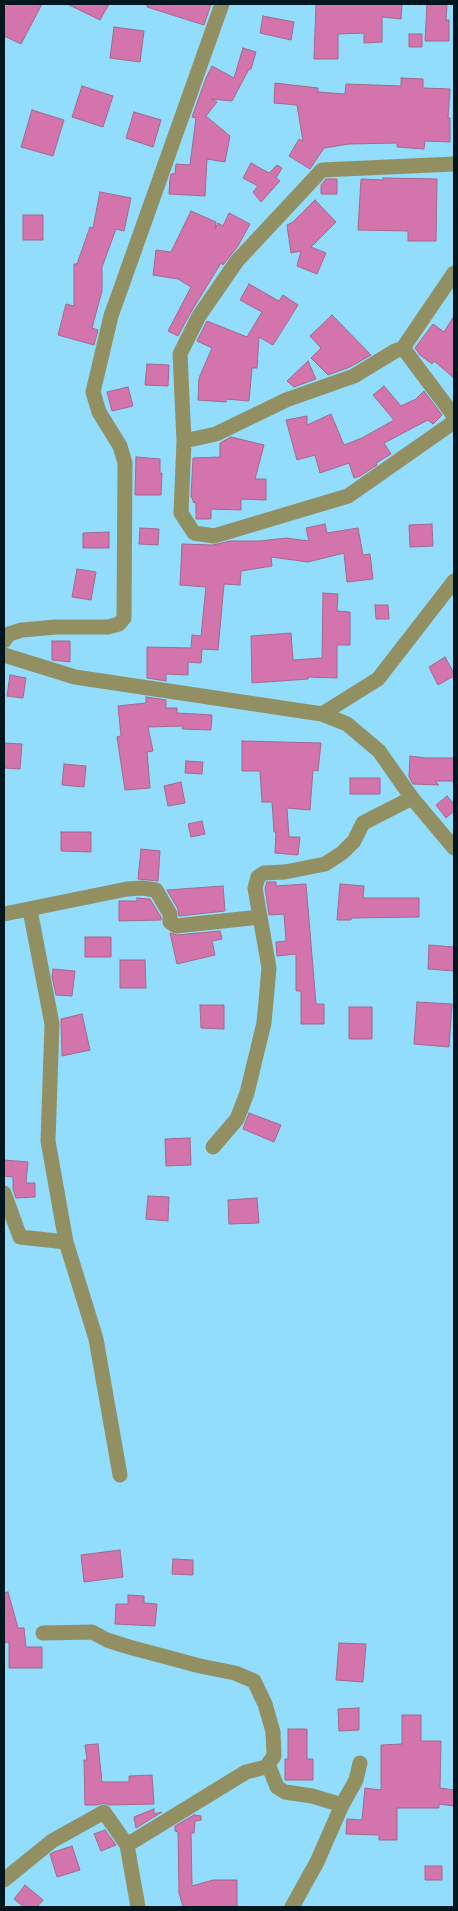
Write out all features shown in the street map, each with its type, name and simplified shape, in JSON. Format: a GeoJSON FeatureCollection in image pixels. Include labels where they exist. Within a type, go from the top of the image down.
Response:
{"type":"FeatureCollection","features":[{"type":"Feature","properties":{"kind":"street"},"geometry":{"type":"LineString","coordinates":[[4,641],[9,634],[22,630],[56,627],[108,628],[119,624],[124,618],[125,463],[120,446],[99,412],[93,392],[111,316],[222,4]]}},
{"type":"Feature","properties":{"kind":"street"},"geometry":{"type":"LineString","coordinates":[[454,164],[322,170],[237,261],[199,316],[180,354],[184,441],[180,513],[194,533],[214,536],[348,496],[454,422]]}},
{"type":"Feature","properties":{"kind":"street"},"geometry":{"type":"LineString","coordinates":[[184,441],[216,434],[286,400],[354,376],[395,351],[404,348],[454,273]]}},
{"type":"Feature","properties":{"kind":"street"},"geometry":{"type":"LineString","coordinates":[[404,348],[454,416]]}},
{"type":"Feature","properties":{"kind":"street"},"geometry":{"type":"LineString","coordinates":[[322,714],[378,679],[454,581]]}},
{"type":"Feature","properties":{"kind":"street"},"geometry":{"type":"LineString","coordinates":[[4,655],[75,677],[322,714],[347,724],[379,751],[412,798],[454,848]]}},
{"type":"Feature","properties":{"kind":"street"},"geometry":{"type":"LineString","coordinates":[[213,1147],[238,1119],[264,1023],[269,968],[255,888],[258,877],[264,873],[285,872],[325,864],[342,853],[354,841],[363,823],[412,798]]}},
{"type":"Feature","properties":{"kind":"street"},"geometry":{"type":"LineString","coordinates":[[4,914],[128,889],[142,888],[156,890],[170,914],[170,922],[176,926],[260,917]]}},
{"type":"Feature","properties":{"kind":"street"},"geometry":{"type":"LineString","coordinates":[[30,910],[52,1024],[48,1141],[66,1242],[96,1339],[120,1475]]}},
{"type":"Feature","properties":{"kind":"street"},"geometry":{"type":"LineString","coordinates":[[4,1193],[20,1237],[66,1242]]}},
{"type":"Feature","properties":{"kind":"street"},"geometry":{"type":"LineString","coordinates":[[43,1633],[92,1632],[107,1640],[136,1650],[235,1673],[254,1681],[265,1704],[273,1732],[274,1756],[266,1767],[246,1772],[127,1845]]}},
{"type":"Feature","properties":{"kind":"street"},"geometry":{"type":"LineString","coordinates":[[292,1907],[317,1862],[342,1805],[356,1780],[360,1763]]}},
{"type":"Feature","properties":{"kind":"street"},"geometry":{"type":"LineString","coordinates":[[268,1764],[277,1787],[285,1792],[312,1796],[342,1805]]}},
{"type":"Feature","properties":{"kind":"street"},"geometry":{"type":"LineString","coordinates":[[4,1880],[52,1841],[104,1812],[127,1845],[138,1907]]}},
{"type":"Feature","properties":{"kind":"building"},"geometry":{"type":"Polygon","coordinates":[[[4,4],[42,4],[21,44],[4,36],[4,4]]]}},
{"type":"Feature","properties":{"kind":"building"},"geometry":{"type":"Polygon","coordinates":[[[67,4],[109,4],[100,20],[67,4]]]}},
{"type":"Feature","properties":{"kind":"building"},"geometry":{"type":"Polygon","coordinates":[[[147,4],[211,4],[204,25],[147,7],[147,4]]]}},
{"type":"Feature","properties":{"kind":"building"},"geometry":{"type":"Polygon","coordinates":[[[316,4],[402,4],[401,19],[382,17],[382,42],[364,43],[364,33],[338,34],[338,59],[314,59],[316,4]]]}},
{"type":"Feature","properties":{"kind":"building"},"geometry":{"type":"Polygon","coordinates":[[[427,4],[447,4],[446,20],[449,20],[449,41],[425,41],[427,4]]]}},
{"type":"Feature","properties":{"kind":"building"},"geometry":{"type":"Polygon","coordinates":[[[263,16],[294,22],[291,40],[260,33],[263,16]]]}},
{"type":"Feature","properties":{"kind":"building"},"geometry":{"type":"Polygon","coordinates":[[[114,27],[144,31],[140,62],[110,58],[114,27]]]}},
{"type":"Feature","properties":{"kind":"building"},"geometry":{"type":"Polygon","coordinates":[[[409,34],[422,34],[422,47],[409,47],[409,34]]]}},
{"type":"Feature","properties":{"kind":"building"},"geometry":{"type":"Polygon","coordinates":[[[243,48],[256,52],[251,69],[249,69],[232,101],[211,99],[217,102],[206,116],[230,136],[225,162],[207,159],[205,196],[169,194],[171,174],[175,174],[176,164],[190,165],[196,118],[192,117],[212,66],[234,78],[243,48]]]}},
{"type":"Feature","properties":{"kind":"building"},"geometry":{"type":"Polygon","coordinates":[[[401,78],[423,79],[423,88],[450,89],[448,118],[450,118],[450,142],[425,141],[424,149],[397,147],[397,143],[349,144],[324,148],[310,169],[289,156],[299,139],[303,141],[297,105],[274,103],[275,83],[318,88],[318,92],[345,94],[346,84],[401,86],[401,78]]]}},
{"type":"Feature","properties":{"kind":"building"},"geometry":{"type":"Polygon","coordinates":[[[82,86],[113,96],[103,127],[72,117],[82,86]]]}},
{"type":"Feature","properties":{"kind":"building"},"geometry":{"type":"Polygon","coordinates":[[[32,110],[64,120],[53,156],[21,147],[32,110]]]}},
{"type":"Feature","properties":{"kind":"building"},"geometry":{"type":"Polygon","coordinates":[[[134,112],[161,120],[153,147],[126,138],[134,112]]]}},
{"type":"Feature","properties":{"kind":"building"},"geometry":{"type":"Polygon","coordinates":[[[251,163],[269,173],[277,165],[282,168],[276,178],[280,181],[261,202],[253,192],[258,186],[243,178],[251,163]]]}},
{"type":"Feature","properties":{"kind":"building"},"geometry":{"type":"Polygon","coordinates":[[[383,178],[437,179],[436,241],[408,241],[408,231],[358,230],[361,179],[383,180],[383,178]]]}},
{"type":"Feature","properties":{"kind":"building"},"geometry":{"type":"Polygon","coordinates":[[[326,179],[337,179],[337,194],[321,194],[321,185],[326,179]]]}},
{"type":"Feature","properties":{"kind":"building"},"geometry":{"type":"Polygon","coordinates":[[[100,192],[131,198],[124,231],[116,229],[102,267],[102,291],[92,328],[98,330],[94,345],[58,335],[66,304],[74,306],[74,264],[77,264],[90,227],[93,228],[100,192]]]}},
{"type":"Feature","properties":{"kind":"building"},"geometry":{"type":"Polygon","coordinates":[[[315,200],[336,222],[311,247],[326,253],[317,274],[297,266],[301,251],[291,253],[287,225],[293,222],[315,200]]]}},
{"type":"Feature","properties":{"kind":"building"},"geometry":{"type":"Polygon","coordinates":[[[191,211],[216,222],[215,229],[218,223],[223,226],[229,213],[250,224],[238,246],[223,265],[221,263],[178,336],[168,331],[191,287],[178,279],[153,275],[156,250],[171,252],[191,211]]]}},
{"type":"Feature","properties":{"kind":"building"},"geometry":{"type":"Polygon","coordinates":[[[23,215],[43,215],[43,240],[23,240],[23,215]]]}},
{"type":"Feature","properties":{"kind":"building"},"geometry":{"type":"Polygon","coordinates":[[[249,284],[279,301],[283,295],[298,305],[273,345],[259,337],[257,368],[252,368],[249,401],[226,399],[226,402],[198,400],[199,378],[212,348],[197,341],[207,321],[247,337],[262,312],[240,300],[249,284]]]}},
{"type":"Feature","properties":{"kind":"building"},"geometry":{"type":"Polygon","coordinates":[[[332,315],[371,355],[350,367],[328,375],[311,358],[321,348],[310,336],[332,315]]]}},
{"type":"Feature","properties":{"kind":"building"},"geometry":{"type":"Polygon","coordinates":[[[454,316],[454,378],[434,361],[432,364],[420,355],[415,348],[433,324],[444,332],[454,316]]]}},
{"type":"Feature","properties":{"kind":"building"},"geometry":{"type":"Polygon","coordinates":[[[308,361],[316,379],[294,387],[287,381],[308,361]]]}},
{"type":"Feature","properties":{"kind":"building"},"geometry":{"type":"Polygon","coordinates":[[[147,364],[169,365],[168,386],[145,385],[147,364]]]}},
{"type":"Feature","properties":{"kind":"building"},"geometry":{"type":"Polygon","coordinates":[[[384,386],[401,406],[416,399],[424,391],[442,415],[433,424],[428,420],[384,443],[391,454],[376,463],[377,465],[354,478],[349,463],[320,473],[315,455],[297,460],[286,420],[307,416],[307,425],[331,414],[344,445],[362,438],[394,420],[373,395],[384,386]]]}},
{"type":"Feature","properties":{"kind":"building"},"geometry":{"type":"Polygon","coordinates":[[[128,387],[133,406],[112,411],[107,392],[128,387]]]}},
{"type":"Feature","properties":{"kind":"building"},"geometry":{"type":"Polygon","coordinates":[[[231,437],[264,445],[255,479],[266,479],[266,500],[241,499],[241,510],[211,509],[211,519],[196,519],[196,502],[194,503],[191,496],[193,458],[220,457],[220,443],[231,437]]]}},
{"type":"Feature","properties":{"kind":"building"},"geometry":{"type":"Polygon","coordinates":[[[136,457],[160,459],[160,473],[162,473],[161,495],[135,495],[136,457]]]}},
{"type":"Feature","properties":{"kind":"building"},"geometry":{"type":"Polygon","coordinates":[[[325,524],[327,533],[358,528],[363,555],[370,554],[373,579],[347,582],[344,553],[308,562],[271,557],[272,566],[241,571],[240,585],[224,584],[218,650],[202,649],[201,663],[188,662],[188,675],[166,674],[166,681],[147,678],[147,647],[191,648],[192,635],[201,636],[206,587],[180,585],[182,544],[213,545],[230,541],[260,541],[286,538],[309,541],[306,528],[325,524]]]}},
{"type":"Feature","properties":{"kind":"building"},"geometry":{"type":"Polygon","coordinates":[[[432,524],[433,546],[410,547],[409,525],[432,524]]]}},
{"type":"Feature","properties":{"kind":"building"},"geometry":{"type":"Polygon","coordinates":[[[140,528],[159,529],[158,545],[139,544],[140,528]]]}},
{"type":"Feature","properties":{"kind":"building"},"geometry":{"type":"Polygon","coordinates":[[[109,532],[109,548],[83,548],[83,533],[109,532]]]}},
{"type":"Feature","properties":{"kind":"building"},"geometry":{"type":"Polygon","coordinates":[[[77,569],[96,572],[91,600],[72,597],[77,569]]]}},
{"type":"Feature","properties":{"kind":"building"},"geometry":{"type":"Polygon","coordinates":[[[323,593],[338,594],[337,611],[350,612],[350,645],[337,645],[337,678],[308,677],[308,679],[252,683],[251,636],[291,633],[293,660],[322,658],[323,593]]]}},
{"type":"Feature","properties":{"kind":"building"},"geometry":{"type":"Polygon","coordinates":[[[375,605],[388,605],[389,619],[376,619],[375,605]]]}},
{"type":"Feature","properties":{"kind":"building"},"geometry":{"type":"Polygon","coordinates":[[[52,641],[70,641],[70,662],[52,660],[52,641]]]}},
{"type":"Feature","properties":{"kind":"building"},"geometry":{"type":"Polygon","coordinates":[[[445,657],[454,676],[438,685],[429,667],[445,657]]]}},
{"type":"Feature","properties":{"kind":"building"},"geometry":{"type":"Polygon","coordinates":[[[10,675],[26,678],[23,698],[7,696],[10,675]]]}},
{"type":"Feature","properties":{"kind":"building"},"geometry":{"type":"Polygon","coordinates":[[[146,697],[166,700],[166,708],[177,708],[177,713],[212,715],[211,730],[182,729],[183,726],[148,727],[153,751],[147,752],[150,788],[125,790],[117,737],[121,736],[118,706],[146,703],[146,697]]]}},
{"type":"Feature","properties":{"kind":"building"},"geometry":{"type":"Polygon","coordinates":[[[242,741],[321,743],[318,771],[313,770],[310,810],[287,808],[289,837],[300,837],[298,855],[275,853],[276,832],[274,832],[272,802],[262,802],[260,771],[242,771],[242,741]]]}},
{"type":"Feature","properties":{"kind":"building"},"geometry":{"type":"Polygon","coordinates":[[[4,743],[22,744],[20,769],[4,768],[4,743]]]}},
{"type":"Feature","properties":{"kind":"building"},"geometry":{"type":"Polygon","coordinates":[[[410,756],[454,758],[454,781],[435,781],[439,785],[413,784],[409,777],[410,756]]]}},
{"type":"Feature","properties":{"kind":"building"},"geometry":{"type":"Polygon","coordinates":[[[186,761],[203,762],[202,774],[185,773],[186,761]]]}},
{"type":"Feature","properties":{"kind":"building"},"geometry":{"type":"Polygon","coordinates":[[[64,764],[86,766],[84,787],[62,785],[64,764]]]}},
{"type":"Feature","properties":{"kind":"building"},"geometry":{"type":"Polygon","coordinates":[[[350,778],[380,778],[380,794],[350,794],[350,778]]]}},
{"type":"Feature","properties":{"kind":"building"},"geometry":{"type":"Polygon","coordinates":[[[181,782],[185,803],[168,806],[164,786],[181,782]]]}},
{"type":"Feature","properties":{"kind":"building"},"geometry":{"type":"Polygon","coordinates":[[[447,796],[454,804],[454,811],[446,818],[436,805],[447,796]]]}},
{"type":"Feature","properties":{"kind":"building"},"geometry":{"type":"Polygon","coordinates":[[[202,821],[205,834],[191,837],[188,824],[202,821]]]}},
{"type":"Feature","properties":{"kind":"building"},"geometry":{"type":"Polygon","coordinates":[[[61,832],[91,832],[91,852],[61,851],[61,832]]]}},
{"type":"Feature","properties":{"kind":"building"},"geometry":{"type":"Polygon","coordinates":[[[141,849],[160,851],[158,881],[138,879],[141,849]]]}},
{"type":"Feature","properties":{"kind":"building"},"geometry":{"type":"Polygon","coordinates":[[[267,882],[276,882],[276,886],[306,884],[316,1004],[324,1004],[324,1024],[301,1024],[301,991],[296,991],[296,954],[277,956],[276,942],[286,941],[284,914],[269,915],[265,888],[267,882]]]}},
{"type":"Feature","properties":{"kind":"building"},"geometry":{"type":"Polygon","coordinates":[[[340,884],[364,886],[363,898],[419,898],[419,917],[337,920],[340,884]]]}},
{"type":"Feature","properties":{"kind":"building"},"geometry":{"type":"Polygon","coordinates":[[[223,886],[225,911],[179,916],[178,909],[167,890],[223,886]]]}},
{"type":"Feature","properties":{"kind":"building"},"geometry":{"type":"Polygon","coordinates":[[[137,898],[150,899],[161,920],[119,921],[119,901],[137,901],[137,898]]]}},
{"type":"Feature","properties":{"kind":"building"},"geometry":{"type":"Polygon","coordinates":[[[220,931],[222,939],[212,941],[215,955],[177,964],[170,933],[177,935],[220,931]]]}},
{"type":"Feature","properties":{"kind":"building"},"geometry":{"type":"Polygon","coordinates":[[[85,937],[111,937],[111,957],[85,957],[85,937]]]}},
{"type":"Feature","properties":{"kind":"building"},"geometry":{"type":"Polygon","coordinates":[[[429,945],[454,947],[454,971],[428,969],[429,945]]]}},
{"type":"Feature","properties":{"kind":"building"},"geometry":{"type":"Polygon","coordinates":[[[120,960],[145,960],[146,988],[120,988],[120,960]]]}},
{"type":"Feature","properties":{"kind":"building"},"geometry":{"type":"Polygon","coordinates":[[[53,969],[75,971],[72,996],[56,995],[52,977],[53,969]]]}},
{"type":"Feature","properties":{"kind":"building"},"geometry":{"type":"Polygon","coordinates":[[[417,1002],[452,1004],[449,1047],[414,1044],[417,1002]]]}},
{"type":"Feature","properties":{"kind":"building"},"geometry":{"type":"Polygon","coordinates":[[[200,1005],[224,1005],[224,1029],[201,1028],[200,1005]]]}},
{"type":"Feature","properties":{"kind":"building"},"geometry":{"type":"Polygon","coordinates":[[[349,1007],[372,1007],[372,1039],[349,1039],[349,1007]]]}},
{"type":"Feature","properties":{"kind":"building"},"geometry":{"type":"Polygon","coordinates":[[[82,1014],[90,1050],[62,1056],[61,1019],[82,1014]]]}},
{"type":"Feature","properties":{"kind":"building"},"geometry":{"type":"Polygon","coordinates":[[[249,1113],[281,1125],[274,1142],[243,1129],[249,1113]]]}},
{"type":"Feature","properties":{"kind":"building"},"geometry":{"type":"Polygon","coordinates":[[[190,1138],[191,1165],[166,1166],[165,1139],[190,1138]]]}},
{"type":"Feature","properties":{"kind":"building"},"geometry":{"type":"Polygon","coordinates":[[[4,1160],[28,1162],[26,1183],[35,1183],[35,1197],[16,1198],[13,1189],[13,1177],[4,1176],[4,1160]]]}},
{"type":"Feature","properties":{"kind":"building"},"geometry":{"type":"Polygon","coordinates":[[[148,1196],[169,1197],[168,1221],[146,1219],[148,1196]]]}},
{"type":"Feature","properties":{"kind":"building"},"geometry":{"type":"Polygon","coordinates":[[[257,1198],[259,1223],[229,1224],[228,1200],[257,1198]]]}},
{"type":"Feature","properties":{"kind":"building"},"geometry":{"type":"Polygon","coordinates":[[[120,1550],[123,1577],[84,1582],[81,1555],[120,1550]]]}},
{"type":"Feature","properties":{"kind":"building"},"geometry":{"type":"Polygon","coordinates":[[[173,1559],[193,1560],[193,1575],[172,1574],[173,1559]]]}},
{"type":"Feature","properties":{"kind":"building"},"geometry":{"type":"Polygon","coordinates":[[[8,1592],[18,1628],[24,1628],[26,1647],[42,1647],[42,1668],[9,1668],[9,1642],[4,1643],[4,1593],[8,1592]]]}},
{"type":"Feature","properties":{"kind":"building"},"geometry":{"type":"Polygon","coordinates":[[[128,1595],[144,1596],[144,1603],[157,1604],[155,1626],[115,1624],[116,1604],[128,1604],[128,1595]]]}},
{"type":"Feature","properties":{"kind":"building"},"geometry":{"type":"Polygon","coordinates":[[[339,1643],[366,1644],[363,1682],[336,1680],[339,1643]]]}},
{"type":"Feature","properties":{"kind":"building"},"geometry":{"type":"Polygon","coordinates":[[[359,1708],[359,1730],[339,1731],[338,1709],[359,1708]]]}},
{"type":"Feature","properties":{"kind":"building"},"geometry":{"type":"Polygon","coordinates":[[[402,1715],[421,1715],[421,1741],[441,1741],[440,1788],[454,1790],[454,1806],[439,1804],[439,1808],[397,1808],[397,1840],[379,1840],[379,1835],[346,1834],[347,1819],[362,1820],[365,1788],[381,1790],[381,1745],[402,1744],[402,1715]]]}},
{"type":"Feature","properties":{"kind":"building"},"geometry":{"type":"Polygon","coordinates":[[[288,1729],[307,1729],[307,1759],[313,1759],[313,1780],[285,1780],[285,1759],[288,1759],[288,1729]]]}},
{"type":"Feature","properties":{"kind":"building"},"geometry":{"type":"Polygon","coordinates":[[[98,1744],[102,1782],[129,1782],[129,1776],[152,1775],[154,1804],[110,1805],[104,1803],[85,1805],[84,1760],[87,1760],[85,1745],[98,1744]]]}},
{"type":"Feature","properties":{"kind":"building"},"geometry":{"type":"Polygon","coordinates":[[[154,1809],[154,1814],[162,1812],[136,1828],[134,1817],[154,1809]]]}},
{"type":"Feature","properties":{"kind":"building"},"geometry":{"type":"Polygon","coordinates":[[[194,1815],[201,1816],[201,1820],[195,1821],[194,1833],[191,1833],[192,1886],[213,1880],[237,1880],[237,1907],[183,1907],[179,1893],[178,1832],[175,1831],[175,1826],[194,1815]]]}},
{"type":"Feature","properties":{"kind":"building"},"geometry":{"type":"Polygon","coordinates":[[[105,1830],[116,1845],[101,1851],[94,1834],[105,1830]]]}},
{"type":"Feature","properties":{"kind":"building"},"geometry":{"type":"Polygon","coordinates":[[[72,1846],[80,1870],[57,1877],[50,1854],[72,1846]]]}},
{"type":"Feature","properties":{"kind":"building"},"geometry":{"type":"Polygon","coordinates":[[[425,1866],[442,1866],[442,1880],[425,1880],[425,1866]]]}},
{"type":"Feature","properties":{"kind":"building"},"geometry":{"type":"Polygon","coordinates":[[[25,1885],[43,1900],[37,1907],[24,1907],[14,1899],[25,1885]]]}}]}
